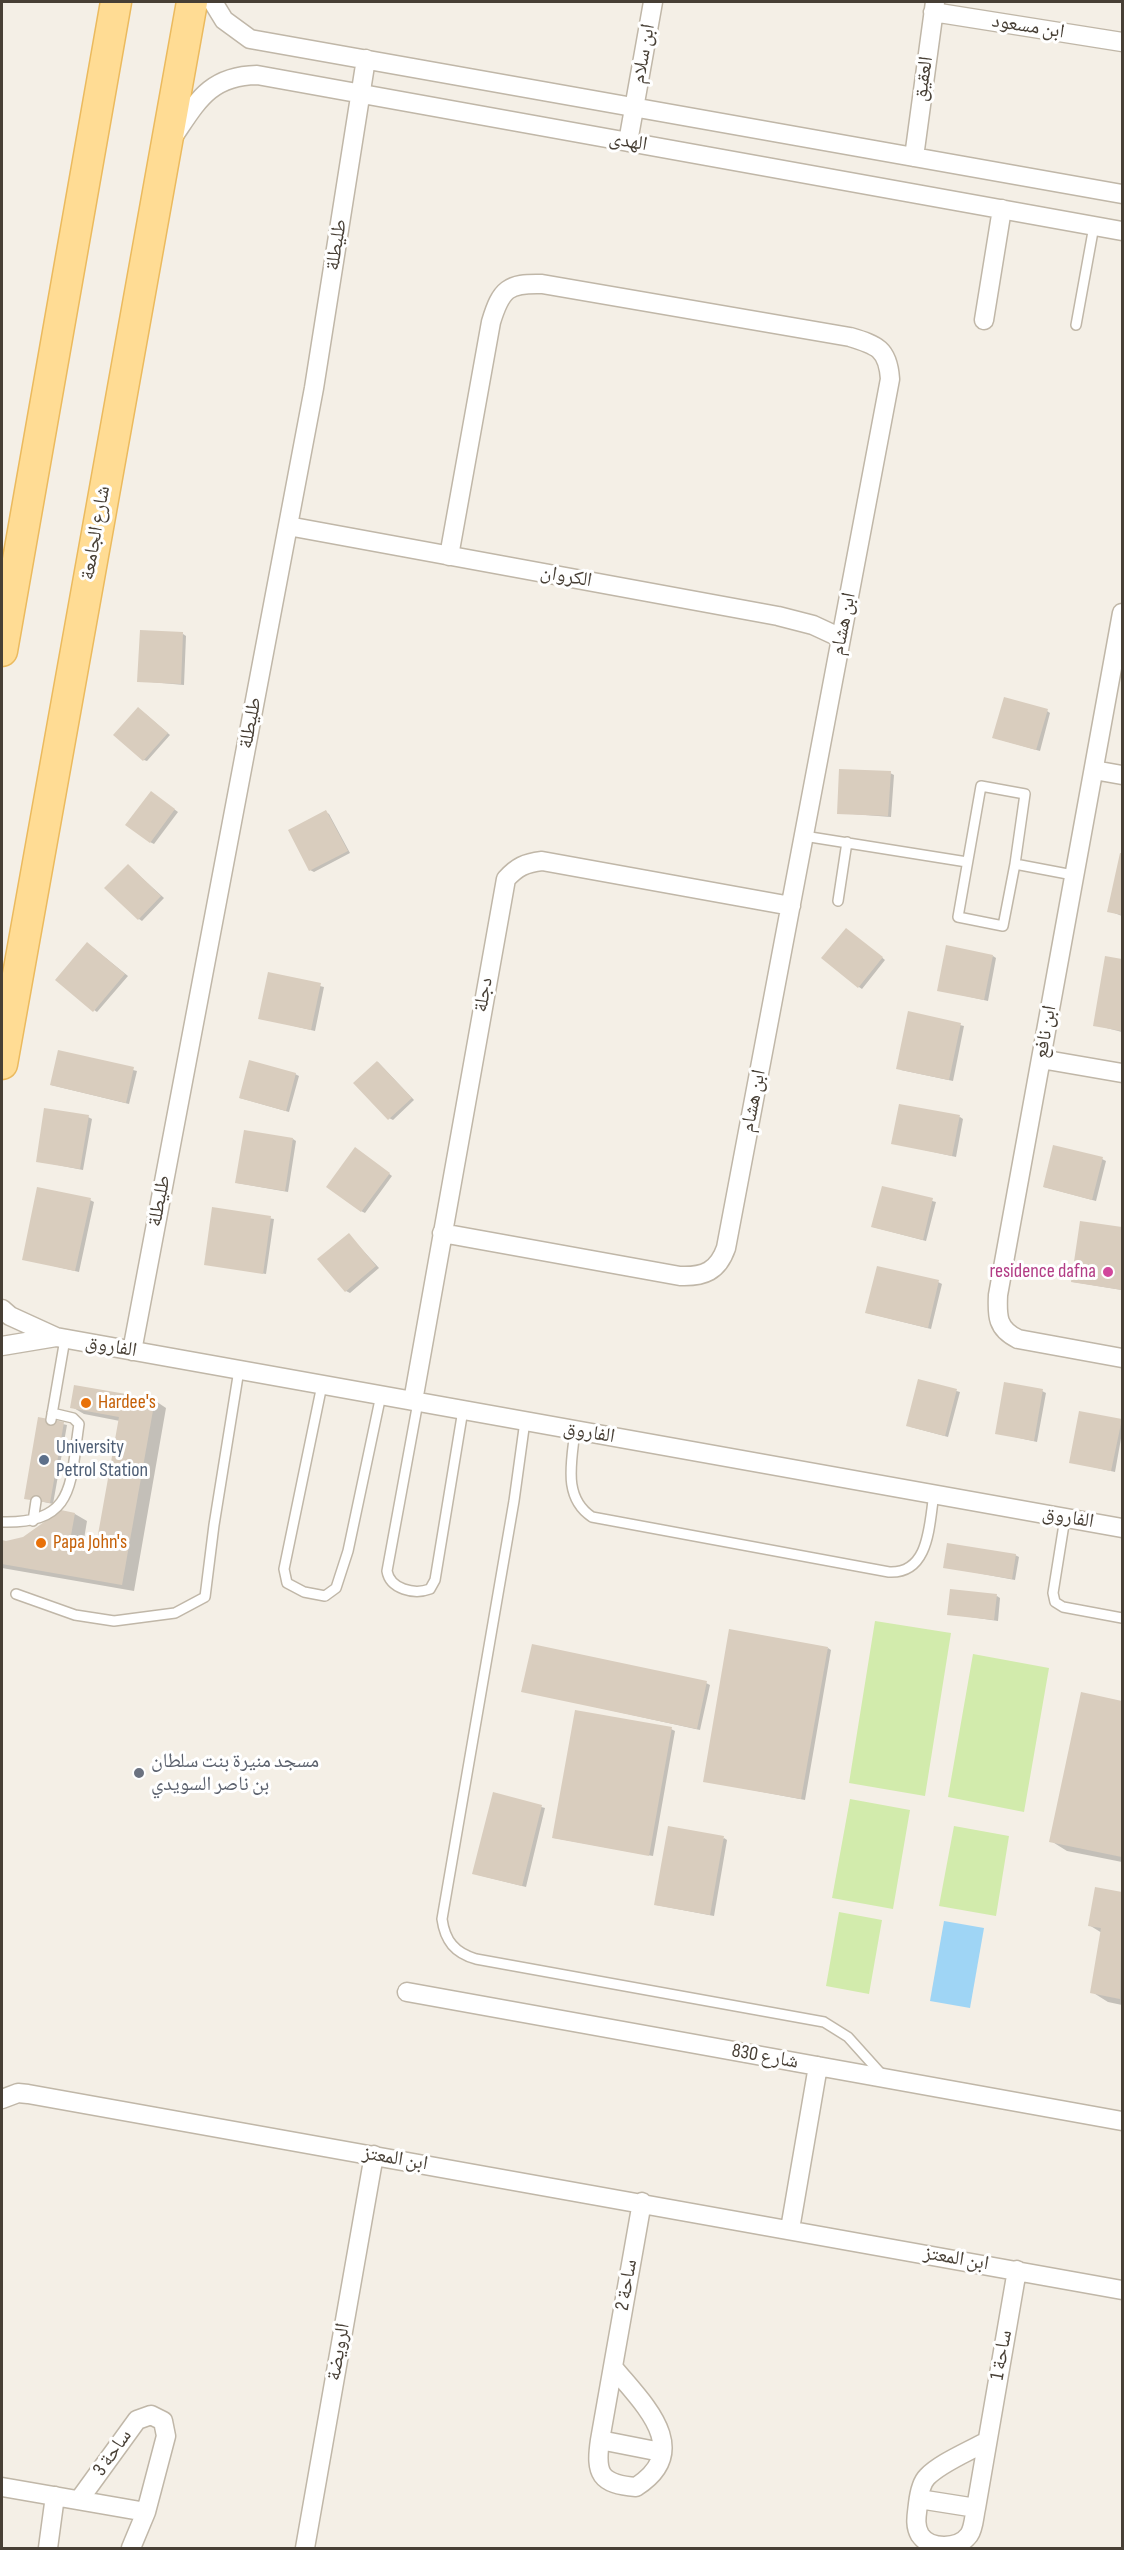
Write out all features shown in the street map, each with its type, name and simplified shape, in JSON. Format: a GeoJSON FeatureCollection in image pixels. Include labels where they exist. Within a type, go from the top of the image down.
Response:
{"type":"FeatureCollection","features":[{"type":"Feature","properties":{"kind":"main road"},"geometry":{"type":"LineString","coordinates":[[2,651],[116,2]]}},
{"type":"Feature","properties":{"kind":"main road","name":"شارع الجامعة"},"geometry":{"type":"LineString","coordinates":[[2,1064],[192,2]]}},
{"type":"Feature","properties":{"kind":"street","name":"الهدى"},"geometry":{"type":"LineString","coordinates":[[213,2],[224,20],[250,39],[1122,194]]}},
{"type":"Feature","properties":{"kind":"street","name":"ابن سلام"},"geometry":{"type":"LineString","coordinates":[[628,142],[653,2]]}},
{"type":"Feature","properties":{"kind":"street","name":"ابن مسعود"},"geometry":{"type":"LineString","coordinates":[[934,7],[1122,42]]}},
{"type":"Feature","properties":{"kind":"street","name":"العقيق"},"geometry":{"type":"LineString","coordinates":[[914,157],[934,7]]}},
{"type":"Feature","properties":{"kind":"street","name":"طليطلة"},"geometry":{"type":"LineString","coordinates":[[132,1351],[314,388],[366,59]]}},
{"type":"Feature","properties":{"kind":"street","name":"الهدى"},"geometry":{"type":"LineString","coordinates":[[165,148],[202,95],[227,79],[257,75],[1122,231]]}},
{"type":"Feature","properties":{"kind":"street"},"geometry":{"type":"LineString","coordinates":[[984,320],[1002,210]]}},
{"type":"Feature","properties":{"kind":"street","name":"ابن هشام"},"geometry":{"type":"LineString","coordinates":[[442,1233],[680,1276],[694,1277],[716,1268],[726,1248],[890,379],[889,363],[881,351],[871,344],[850,338],[542,284],[520,283],[507,288],[497,301],[491,322],[449,556]]}},
{"type":"Feature","properties":{"kind":"street"},"geometry":{"type":"LineString","coordinates":[[2,578],[29,496]]}},
{"type":"Feature","properties":{"kind":"street","name":"الكروان"},"geometry":{"type":"LineString","coordinates":[[288,526],[778,616],[813,625],[841,638]]}},
{"type":"Feature","properties":{"kind":"street","name":"ابن نافع"},"geometry":{"type":"LineString","coordinates":[[1122,613],[998,1295],[999,1322],[1004,1331],[1018,1338],[1122,1358]]}},
{"type":"Feature","properties":{"kind":"street"},"geometry":{"type":"LineString","coordinates":[[1094,770],[1122,775]]}},
{"type":"Feature","properties":{"kind":"street","name":"دجلة"},"geometry":{"type":"LineString","coordinates":[[415,1401],[442,1233],[506,879],[527,862],[542,861],[791,906]]}},
{"type":"Feature","properties":{"kind":"street"},"geometry":{"type":"LineString","coordinates":[[1041,1059],[1122,1073]]}},
{"type":"Feature","properties":{"kind":"street","name":"الفاروق"},"geometry":{"type":"LineString","coordinates":[[2,1309],[10,1316],[61,1338],[1122,1528]]}},
{"type":"Feature","properties":{"kind":"street","name":"الفاروق"},"geometry":{"type":"LineString","coordinates":[[2,1346],[61,1338]]}},
{"type":"Feature","properties":{"kind":"street","name":"شارع 830"},"geometry":{"type":"LineString","coordinates":[[407,1992],[1122,2121]]}},
{"type":"Feature","properties":{"kind":"street"},"geometry":{"type":"LineString","coordinates":[[790,2229],[818,2066]]}},
{"type":"Feature","properties":{"kind":"street","name":"ابن المعتز"},"geometry":{"type":"LineString","coordinates":[[2,2099],[18,2093],[28,2094],[642,2202],[1122,2290]]}},
{"type":"Feature","properties":{"kind":"street","name":"الرويضة"},"geometry":{"type":"LineString","coordinates":[[305,2548],[374,2155]]}},
{"type":"Feature","properties":{"kind":"street","name":"ساحة 2"},"geometry":{"type":"LineString","coordinates":[[642,2202],[600,2440],[598,2468],[609,2482],[636,2487],[658,2464],[661,2452]]}},
{"type":"Feature","properties":{"kind":"street","name":"ساحة 1"},"geometry":{"type":"LineString","coordinates":[[987,2441],[927,2477],[919,2499],[916,2523],[921,2536],[928,2543],[938,2547],[951,2546],[966,2538],[970,2533],[976,2508],[1017,2270]]}},
{"type":"Feature","properties":{"kind":"street"},"geometry":{"type":"LineString","coordinates":[[600,2440],[661,2452],[662,2438],[654,2418],[613,2367]]}},
{"type":"Feature","properties":{"kind":"street","name":"ساحة 3"},"geometry":{"type":"LineString","coordinates":[[79,2500],[137,2420],[151,2415],[164,2421],[166,2436],[146,2512],[131,2548]]}},
{"type":"Feature","properties":{"kind":"street","name":"ساحة 3"},"geometry":{"type":"LineString","coordinates":[[2,2487],[146,2512]]}},
{"type":"Feature","properties":{"kind":"street"},"geometry":{"type":"LineString","coordinates":[[48,2548],[55,2496]]}},
{"type":"Feature","properties":{"kind":"street"},"geometry":{"type":"LineString","coordinates":[[919,2499],[976,2508]]}},
{"type":"Feature","properties":{"kind":"lane"},"geometry":{"type":"LineString","coordinates":[[1076,325],[1094,226]]}},
{"type":"Feature","properties":{"kind":"lane"},"geometry":{"type":"LineString","coordinates":[[984,785],[1025,794],[1015,864],[1004,924],[1001,926],[958,917],[980,788],[984,785]]}},
{"type":"Feature","properties":{"kind":"lane"},"geometry":{"type":"LineString","coordinates":[[804,836],[968,862]]}},
{"type":"Feature","properties":{"kind":"lane"},"geometry":{"type":"LineString","coordinates":[[838,901],[847,842]]}},
{"type":"Feature","properties":{"kind":"lane"},"geometry":{"type":"LineString","coordinates":[[1015,864],[1073,875]]}},
{"type":"Feature","properties":{"kind":"lane"},"geometry":{"type":"LineString","coordinates":[[2,1522],[33,1521],[62,1503],[68,1492],[79,1424],[73,1418],[51,1416],[61,1338]]}},
{"type":"Feature","properties":{"kind":"lane"},"geometry":{"type":"LineString","coordinates":[[16,1594],[75,1615],[114,1621],[175,1613],[205,1598],[214,1525],[239,1370]]}},
{"type":"Feature","properties":{"kind":"lane"},"geometry":{"type":"LineString","coordinates":[[322,1385],[284,1569],[288,1583],[304,1592],[324,1596],[336,1588],[348,1551],[381,1395]]}},
{"type":"Feature","properties":{"kind":"lane"},"geometry":{"type":"LineString","coordinates":[[415,1401],[387,1571],[390,1582],[394,1585],[419,1591],[430,1589],[435,1580],[463,1410]]}},
{"type":"Feature","properties":{"kind":"lane"},"geometry":{"type":"LineString","coordinates":[[525,1421],[512,1512],[442,1919],[448,1941],[465,1956],[476,1959],[824,2022],[848,2037],[886,2078]]}},
{"type":"Feature","properties":{"kind":"lane"},"geometry":{"type":"LineString","coordinates":[[575,1430],[571,1488],[578,1505],[592,1517],[889,1572],[909,1569],[922,1555],[934,1494]]}},
{"type":"Feature","properties":{"kind":"lane"},"geometry":{"type":"LineString","coordinates":[[33,1521],[36,1501]]}},
{"type":"Feature","properties":{"kind":"lane"},"geometry":{"type":"LineString","coordinates":[[1065,1518],[1053,1593],[1054,1602],[1063,1608],[1122,1618]]}},
{"type":"Feature","properties":{"kind":"green space"},"geometry":{"type":"Polygon","coordinates":[[[875,1621],[951,1633],[925,1796],[849,1783],[875,1621]]]}},
{"type":"Feature","properties":{"kind":"green space"},"geometry":{"type":"Polygon","coordinates":[[[973,1654],[1049,1668],[1024,1812],[948,1797],[973,1654]]]}},
{"type":"Feature","properties":{"kind":"green space"},"geometry":{"type":"Polygon","coordinates":[[[850,1799],[910,1810],[893,1909],[832,1898],[850,1799]]]}},
{"type":"Feature","properties":{"kind":"green space"},"geometry":{"type":"Polygon","coordinates":[[[954,1826],[1009,1836],[996,1916],[939,1906],[954,1826]]]}},
{"type":"Feature","properties":{"kind":"green space"},"geometry":{"type":"Polygon","coordinates":[[[839,1912],[882,1920],[869,1994],[826,1986],[839,1912]]]}},
{"type":"Feature","properties":{"kind":"water"},"geometry":{"type":"Polygon","coordinates":[[[944,1921],[984,1928],[970,2008],[930,2001],[944,1921]]]}},
{"type":"Feature","properties":{"kind":"building"},"geometry":{"type":"Polygon","coordinates":[[[140,630],[183,632],[181,684],[137,682],[140,630]]]}},
{"type":"Feature","properties":{"kind":"building"},"geometry":{"type":"Polygon","coordinates":[[[1004,697],[1048,709],[1036,750],[992,738],[1004,697]]]}},
{"type":"Feature","properties":{"kind":"building"},"geometry":{"type":"Polygon","coordinates":[[[138,707],[168,733],[143,761],[113,735],[138,707]]]}},
{"type":"Feature","properties":{"kind":"building"},"geometry":{"type":"Polygon","coordinates":[[[839,769],[891,771],[888,816],[837,814],[839,769]]]}},
{"type":"Feature","properties":{"kind":"building"},"geometry":{"type":"Polygon","coordinates":[[[151,791],[175,809],[150,843],[125,825],[151,791]]]}},
{"type":"Feature","properties":{"kind":"building"},"geometry":{"type":"Polygon","coordinates":[[[326,810],[348,851],[309,871],[288,830],[326,810]]]}},
{"type":"Feature","properties":{"kind":"building"},"geometry":{"type":"Polygon","coordinates":[[[1120,853],[1122,853],[1122,915],[1107,912],[1120,853]]]}},
{"type":"Feature","properties":{"kind":"building"},"geometry":{"type":"Polygon","coordinates":[[[128,864],[161,896],[138,920],[104,888],[128,864]]]}},
{"type":"Feature","properties":{"kind":"building"},"geometry":{"type":"Polygon","coordinates":[[[846,928],[883,957],[858,988],[821,958],[846,928]]]}},
{"type":"Feature","properties":{"kind":"building"},"geometry":{"type":"Polygon","coordinates":[[[87,942],[125,974],[93,1012],[55,980],[87,942]]]}},
{"type":"Feature","properties":{"kind":"building"},"geometry":{"type":"Polygon","coordinates":[[[946,945],[993,955],[984,1000],[937,991],[946,945]]]}},
{"type":"Feature","properties":{"kind":"building"},"geometry":{"type":"Polygon","coordinates":[[[1105,956],[1122,959],[1122,1031],[1093,1026],[1105,956]]]}},
{"type":"Feature","properties":{"kind":"building"},"geometry":{"type":"Polygon","coordinates":[[[268,972],[321,983],[311,1030],[258,1019],[268,972]]]}},
{"type":"Feature","properties":{"kind":"building"},"geometry":{"type":"Polygon","coordinates":[[[908,1011],[961,1023],[949,1080],[896,1069],[908,1011]]]}},
{"type":"Feature","properties":{"kind":"building"},"geometry":{"type":"Polygon","coordinates":[[[58,1050],[134,1067],[126,1103],[50,1085],[58,1050]]]}},
{"type":"Feature","properties":{"kind":"building"},"geometry":{"type":"Polygon","coordinates":[[[249,1060],[296,1073],[286,1111],[239,1098],[249,1060]]]}},
{"type":"Feature","properties":{"kind":"building"},"geometry":{"type":"Polygon","coordinates":[[[377,1061],[412,1098],[388,1120],[353,1083],[377,1061]]]}},
{"type":"Feature","properties":{"kind":"building"},"geometry":{"type":"Polygon","coordinates":[[[899,1104],[960,1115],[952,1156],[891,1144],[899,1104]]]}},
{"type":"Feature","properties":{"kind":"building"},"geometry":{"type":"Polygon","coordinates":[[[44,1108],[89,1115],[80,1169],[36,1162],[44,1108]]]}},
{"type":"Feature","properties":{"kind":"building"},"geometry":{"type":"Polygon","coordinates":[[[244,1130],[293,1138],[285,1191],[235,1183],[244,1130]]]}},
{"type":"Feature","properties":{"kind":"building"},"geometry":{"type":"Polygon","coordinates":[[[1053,1145],[1103,1157],[1092,1200],[1043,1187],[1053,1145]]]}},
{"type":"Feature","properties":{"kind":"building"},"geometry":{"type":"Polygon","coordinates":[[[355,1147],[390,1173],[361,1212],[326,1187],[355,1147]]]}},
{"type":"Feature","properties":{"kind":"building"},"geometry":{"type":"Polygon","coordinates":[[[882,1186],[933,1198],[923,1240],[871,1227],[882,1186]]]}},
{"type":"Feature","properties":{"kind":"building"},"geometry":{"type":"Polygon","coordinates":[[[37,1187],[91,1198],[75,1271],[22,1260],[37,1187]]]}},
{"type":"Feature","properties":{"kind":"building"},"geometry":{"type":"Polygon","coordinates":[[[212,1207],[271,1216],[263,1274],[204,1265],[212,1207]]]}},
{"type":"Feature","properties":{"kind":"building"},"geometry":{"type":"Polygon","coordinates":[[[1080,1221],[1122,1227],[1122,1290],[1071,1282],[1080,1221]]]}},
{"type":"Feature","properties":{"kind":"building"},"geometry":{"type":"Polygon","coordinates":[[[349,1233],[376,1266],[345,1292],[317,1259],[349,1233]]]}},
{"type":"Feature","properties":{"kind":"building"},"geometry":{"type":"Polygon","coordinates":[[[877,1266],[939,1280],[928,1328],[865,1313],[877,1266]]]}},
{"type":"Feature","properties":{"kind":"building"},"geometry":{"type":"Polygon","coordinates":[[[918,1379],[957,1389],[945,1436],[906,1426],[918,1379]]]}},
{"type":"Feature","properties":{"kind":"building"},"geometry":{"type":"Polygon","coordinates":[[[1004,1382],[1043,1389],[1034,1441],[995,1434],[1004,1382]]]}},
{"type":"Feature","properties":{"kind":"building"},"geometry":{"type":"Polygon","coordinates":[[[74,1385],[155,1399],[122,1585],[2,1564],[2,1540],[23,1537],[61,1510],[75,1513],[71,1535],[97,1540],[119,1417],[70,1408],[74,1385]]]}},
{"type":"Feature","properties":{"kind":"building"},"geometry":{"type":"Polygon","coordinates":[[[1079,1411],[1122,1419],[1111,1471],[1069,1463],[1079,1411]]]}},
{"type":"Feature","properties":{"kind":"building","name":"University Petrol Station"},"geometry":{"type":"Polygon","coordinates":[[[38,1417],[64,1422],[50,1503],[24,1499],[38,1417]]]}},
{"type":"Feature","properties":{"kind":"building"},"geometry":{"type":"Polygon","coordinates":[[[947,1543],[1016,1554],[1012,1579],[943,1568],[947,1543]]]}},
{"type":"Feature","properties":{"kind":"building"},"geometry":{"type":"Polygon","coordinates":[[[950,1589],[997,1594],[994,1620],[947,1615],[950,1589]]]}},
{"type":"Feature","properties":{"kind":"building"},"geometry":{"type":"Polygon","coordinates":[[[729,1629],[828,1647],[801,1799],[703,1782],[729,1629]]]}},
{"type":"Feature","properties":{"kind":"building"},"geometry":{"type":"Polygon","coordinates":[[[532,1644],[707,1681],[697,1729],[521,1692],[532,1644]]]}},
{"type":"Feature","properties":{"kind":"building"},"geometry":{"type":"Polygon","coordinates":[[[1081,1692],[1122,1701],[1122,1857],[1049,1842],[1081,1692]]]}},
{"type":"Feature","properties":{"kind":"building"},"geometry":{"type":"Polygon","coordinates":[[[575,1710],[672,1727],[649,1856],[552,1838],[575,1710]]]}},
{"type":"Feature","properties":{"kind":"building"},"geometry":{"type":"Polygon","coordinates":[[[493,1792],[542,1805],[522,1886],[472,1874],[493,1792]]]}},
{"type":"Feature","properties":{"kind":"building"},"geometry":{"type":"Polygon","coordinates":[[[668,1826],[724,1836],[710,1915],[654,1905],[668,1826]]]}},
{"type":"Feature","properties":{"kind":"building"},"geometry":{"type":"Polygon","coordinates":[[[1095,1887],[1122,1892],[1120,1999],[1090,1993],[1101,1928],[1088,1926],[1095,1887]]]}},
{"type":"Feature","properties":{"kind":"place","name":"residence dafna"},"geometry":{"type":"Point","coordinates":[1108,1272]}},
{"type":"Feature","properties":{"kind":"place","name":"Hardee's"},"geometry":{"type":"Point","coordinates":[86,1403]}},
{"type":"Feature","properties":{"kind":"place","name":"University Petrol Station"},"geometry":{"type":"Point","coordinates":[44,1460]}},
{"type":"Feature","properties":{"kind":"place","name":"Papa John's"},"geometry":{"type":"Point","coordinates":[41,1543]}},
{"type":"Feature","properties":{"kind":"place","name":"مسجد منيرة بنت سلطان بن ناصر السويدي"},"geometry":{"type":"Point","coordinates":[139,1773]}}]}
